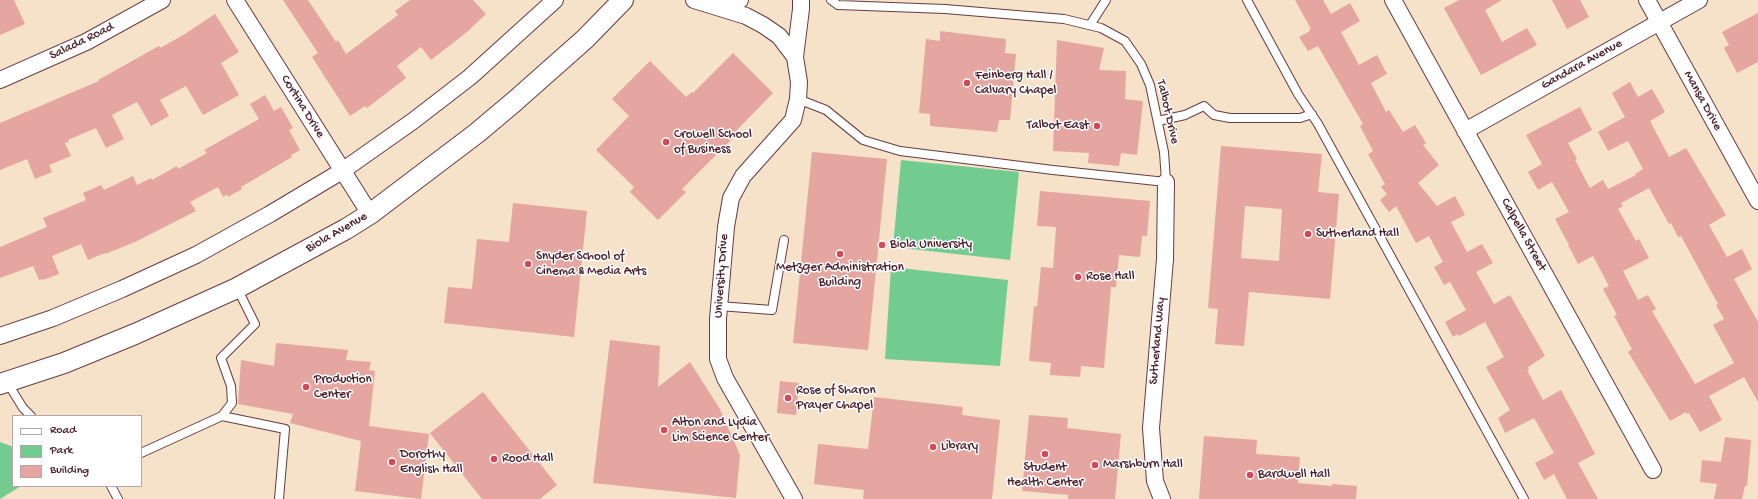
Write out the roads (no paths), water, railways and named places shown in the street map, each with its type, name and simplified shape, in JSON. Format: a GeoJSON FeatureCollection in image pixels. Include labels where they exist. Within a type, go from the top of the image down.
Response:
{"type":"FeatureCollection","features":[{"type":"Feature","properties":{"kind":"street","name":"Salada Road"},"geometry":{"type":"LineString","coordinates":[[0,80],[86,42],[162,0]]}},
{"type":"Feature","properties":{"kind":"street","name":"Cortina Drive"},"geometry":{"type":"LineString","coordinates":[[234,0],[370,214]]}},
{"type":"Feature","properties":{"kind":"street"},"geometry":{"type":"LineString","coordinates":[[0,336],[60,315],[122,289],[189,258],[270,214],[342,171],[413,121],[470,77],[555,0]]}},
{"type":"Feature","properties":{"kind":"street","name":"Biola Avenue"},"geometry":{"type":"LineString","coordinates":[[4,383],[64,363],[135,334],[237,288],[346,229],[370,214],[477,133],[585,39],[623,0]]}},
{"type":"Feature","properties":{"kind":"street","name":"University Drive"},"geometry":{"type":"LineString","coordinates":[[694,0],[746,16],[763,25],[779,36],[795,56]]}},
{"type":"Feature","properties":{"kind":"street"},"geometry":{"type":"LineString","coordinates":[[712,5],[740,0]]}},
{"type":"Feature","properties":{"kind":"street","name":"University Drive"},"geometry":{"type":"LineString","coordinates":[[794,499],[722,371],[718,359],[719,306],[726,228],[731,198],[743,176],[793,120],[798,99],[799,82],[795,56],[801,0]]}},
{"type":"Feature","properties":{"kind":"street","name":"Calpella Street"},"geometry":{"type":"LineString","coordinates":[[1393,0],[1653,470]]}},
{"type":"Feature","properties":{"kind":"street","name":"Mansa Drive"},"geometry":{"type":"LineString","coordinates":[[1647,0],[1758,201]]}},
{"type":"Feature","properties":{"kind":"street","name":"Gandara Avenue"},"geometry":{"type":"LineString","coordinates":[[1465,131],[1699,0]]}},
{"type":"Feature","properties":{"kind":"street","name":"Sutherland Way"},"geometry":{"type":"LineString","coordinates":[[1162,499],[1155,481],[1151,428],[1165,259],[1166,182]]}},
{"type":"Feature","properties":{"kind":"lane","name":"Talbot Drive"},"geometry":{"type":"LineString","coordinates":[[831,0],[838,5],[945,8],[1064,19],[1101,28],[1125,41],[1141,64],[1150,85],[1164,152],[1166,182]]}},
{"type":"Feature","properties":{"kind":"lane"},"geometry":{"type":"LineString","coordinates":[[1090,25],[1106,0]]}},
{"type":"Feature","properties":{"kind":"lane"},"geometry":{"type":"LineString","coordinates":[[1247,0],[1298,94],[1312,114],[1524,499]]}},
{"type":"Feature","properties":{"kind":"lane"},"geometry":{"type":"LineString","coordinates":[[798,99],[826,110],[863,140],[900,151],[1166,182]]}},
{"type":"Feature","properties":{"kind":"lane"},"geometry":{"type":"LineString","coordinates":[[1158,121],[1185,115],[1204,106],[1214,115],[1230,118],[1300,118],[1312,114]]}},
{"type":"Feature","properties":{"kind":"lane"},"geometry":{"type":"LineString","coordinates":[[719,306],[772,310],[784,240]]}},
{"type":"Feature","properties":{"kind":"lane"},"geometry":{"type":"LineString","coordinates":[[142,453],[222,416],[232,403],[231,386],[221,358],[255,324],[237,288]]}},
{"type":"Feature","properties":{"kind":"lane"},"geometry":{"type":"LineString","coordinates":[[4,383],[30,415]]}},
{"type":"Feature","properties":{"kind":"lane"},"geometry":{"type":"LineString","coordinates":[[222,416],[285,429],[279,499]]}},
{"type":"Feature","properties":{"kind":"lane"},"geometry":{"type":"LineString","coordinates":[[112,487],[118,499]]}},
{"type":"Feature","properties":{"kind":"place","name":"Feinberg Hall / Calvary Chapel"},"geometry":{"type":"Point","coordinates":[967,83]}},
{"type":"Feature","properties":{"kind":"place","name":"Talbot East"},"geometry":{"type":"Point","coordinates":[1097,126]}},
{"type":"Feature","properties":{"kind":"place","name":"Crowell School of Business"},"geometry":{"type":"Point","coordinates":[666,142]}},
{"type":"Feature","properties":{"kind":"place","name":"Sutherland Hall"},"geometry":{"type":"Point","coordinates":[1308,234]}},
{"type":"Feature","properties":{"kind":"place","name":"Biola University"},"geometry":{"type":"Point","coordinates":[882,245]}},
{"type":"Feature","properties":{"kind":"place","name":"Metzger Administration Building"},"geometry":{"type":"Point","coordinates":[840,254]}},
{"type":"Feature","properties":{"kind":"place","name":"Snyder School of Cinema & Media Arts"},"geometry":{"type":"Point","coordinates":[528,264]}},
{"type":"Feature","properties":{"kind":"place","name":"Rose Hall"},"geometry":{"type":"Point","coordinates":[1078,277]}},
{"type":"Feature","properties":{"kind":"place","name":"Production Center"},"geometry":{"type":"Point","coordinates":[306,387]}},
{"type":"Feature","properties":{"kind":"place","name":"Rose of Sharon Prayer Chapel"},"geometry":{"type":"Point","coordinates":[788,398]}},
{"type":"Feature","properties":{"kind":"place","name":"Alton and Lydia Lim Science Center"},"geometry":{"type":"Point","coordinates":[664,430]}},
{"type":"Feature","properties":{"kind":"place","name":"Library"},"geometry":{"type":"Point","coordinates":[933,447]}},
{"type":"Feature","properties":{"kind":"place","name":"Student Health Center"},"geometry":{"type":"Point","coordinates":[1045,454]}},
{"type":"Feature","properties":{"kind":"place","name":"Rood Hall"},"geometry":{"type":"Point","coordinates":[494,459]}},
{"type":"Feature","properties":{"kind":"place","name":"Dorothy English Hall"},"geometry":{"type":"Point","coordinates":[392,462]}},
{"type":"Feature","properties":{"kind":"place","name":"Marshburn Hall"},"geometry":{"type":"Point","coordinates":[1095,465]}},
{"type":"Feature","properties":{"kind":"place","name":"Bardwell Hall"},"geometry":{"type":"Point","coordinates":[1250,475]}}]}
